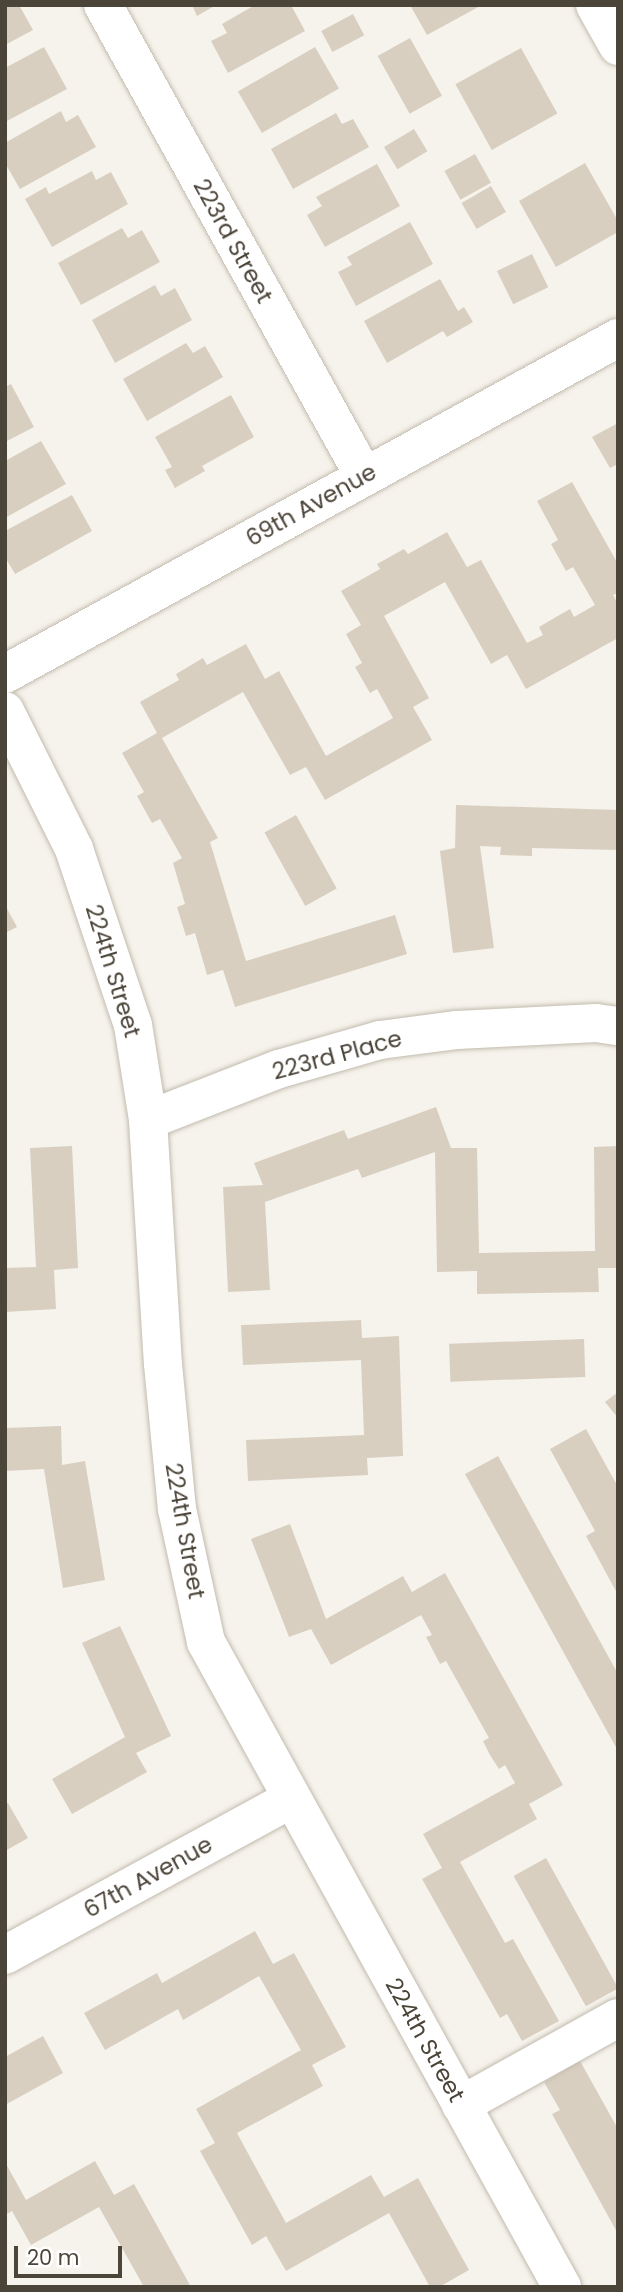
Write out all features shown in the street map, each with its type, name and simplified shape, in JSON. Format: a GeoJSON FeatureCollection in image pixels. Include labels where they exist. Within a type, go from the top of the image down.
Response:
{"type":"FeatureCollection","features":[{"type":"Feature","properties":{"kind":"street","name":"223rd Street"},"geometry":{"type":"LineString","coordinates":[[103,5],[364,476]]}},
{"type":"Feature","properties":{"kind":"street"},"geometry":{"type":"LineString","coordinates":[[595,5],[618,46]]}},
{"type":"Feature","properties":{"kind":"street","name":"69th Avenue"},"geometry":{"type":"LineString","coordinates":[[5,674],[618,338]]}},
{"type":"Feature","properties":{"kind":"street","name":"224th Street"},"geometry":{"type":"LineString","coordinates":[[5,711],[74,849],[133,1025],[148,1120],[164,1375],[181,1531],[206,1642],[562,2287]]}},
{"type":"Feature","properties":{"kind":"street","name":"223rd Place"},"geometry":{"type":"LineString","coordinates":[[148,1120],[279,1069],[380,1040],[457,1030],[596,1023],[618,1026]]}},
{"type":"Feature","properties":{"kind":"street","name":"67th Avenue"},"geometry":{"type":"LineString","coordinates":[[5,1955],[291,1798]]}},
{"type":"Feature","properties":{"kind":"street"},"geometry":{"type":"LineString","coordinates":[[461,2105],[618,2018]]}},
{"type":"Feature","properties":{"kind":"building"},"geometry":{"type":"Polygon","coordinates":[[[5,5],[19,5],[33,30],[5,45],[5,5]]]}},
{"type":"Feature","properties":{"kind":"building"},"geometry":{"type":"Polygon","coordinates":[[[192,5],[216,5],[197,16],[192,5]]]}},
{"type":"Feature","properties":{"kind":"building"},"geometry":{"type":"Polygon","coordinates":[[[255,5],[291,5],[305,31],[228,73],[211,41],[227,33],[222,24],[255,5]]]}},
{"type":"Feature","properties":{"kind":"building"},"geometry":{"type":"Polygon","coordinates":[[[410,5],[482,5],[427,35],[410,5]]]}},
{"type":"Feature","properties":{"kind":"building"},"geometry":{"type":"Polygon","coordinates":[[[353,14],[364,35],[332,52],[321,31],[353,14]]]}},
{"type":"Feature","properties":{"kind":"building"},"geometry":{"type":"Polygon","coordinates":[[[410,38],[442,96],[410,114],[378,56],[410,38]]]}},
{"type":"Feature","properties":{"kind":"building"},"geometry":{"type":"Polygon","coordinates":[[[44,47],[67,89],[5,122],[5,68],[44,47]]]}},
{"type":"Feature","properties":{"kind":"building"},"geometry":{"type":"Polygon","coordinates":[[[315,47],[339,89],[262,133],[238,92],[315,47]]]}},
{"type":"Feature","properties":{"kind":"building"},"geometry":{"type":"Polygon","coordinates":[[[521,48],[557,114],[492,150],[455,84],[521,48]]]}},
{"type":"Feature","properties":{"kind":"building"},"geometry":{"type":"Polygon","coordinates":[[[61,111],[66,122],[78,115],[96,147],[20,189],[5,163],[5,143],[61,111]]]}},
{"type":"Feature","properties":{"kind":"building"},"geometry":{"type":"Polygon","coordinates":[[[336,113],[342,124],[353,119],[369,147],[293,189],[271,149],[336,113]]]}},
{"type":"Feature","properties":{"kind":"building"},"geometry":{"type":"Polygon","coordinates":[[[414,129],[427,151],[397,169],[384,147],[414,129]]]}},
{"type":"Feature","properties":{"kind":"building"},"geometry":{"type":"Polygon","coordinates":[[[475,154],[491,183],[460,200],[444,171],[475,154]]]}},
{"type":"Feature","properties":{"kind":"building"},"geometry":{"type":"Polygon","coordinates":[[[585,163],[618,221],[618,232],[556,267],[519,201],[585,163]]]}},
{"type":"Feature","properties":{"kind":"building"},"geometry":{"type":"Polygon","coordinates":[[[377,164],[400,206],[325,247],[307,215],[322,206],[316,197],[377,164]]]}},
{"type":"Feature","properties":{"kind":"building"},"geometry":{"type":"Polygon","coordinates":[[[92,171],[96,180],[111,172],[128,204],[52,247],[25,199],[46,187],[49,194],[92,171]]]}},
{"type":"Feature","properties":{"kind":"building"},"geometry":{"type":"Polygon","coordinates":[[[491,186],[506,212],[477,229],[462,203],[491,186]]]}},
{"type":"Feature","properties":{"kind":"building"},"geometry":{"type":"Polygon","coordinates":[[[410,222],[433,264],[356,306],[338,272],[352,265],[347,257],[410,222]]]}},
{"type":"Feature","properties":{"kind":"building"},"geometry":{"type":"Polygon","coordinates":[[[122,228],[128,238],[142,230],[160,262],[81,305],[58,263],[122,228]]]}},
{"type":"Feature","properties":{"kind":"building"},"geometry":{"type":"Polygon","coordinates":[[[532,254],[548,287],[513,304],[497,271],[532,254]]]}},
{"type":"Feature","properties":{"kind":"building"},"geometry":{"type":"Polygon","coordinates":[[[440,279],[458,311],[464,307],[473,322],[447,337],[443,331],[387,363],[364,321],[440,279]]]}},
{"type":"Feature","properties":{"kind":"building"},"geometry":{"type":"Polygon","coordinates":[[[155,285],[161,296],[175,288],[192,320],[115,363],[92,320],[155,285]]]}},
{"type":"Feature","properties":{"kind":"building"},"geometry":{"type":"Polygon","coordinates":[[[186,343],[193,353],[205,346],[223,377],[147,421],[123,379],[186,343]]]}},
{"type":"Feature","properties":{"kind":"building"},"geometry":{"type":"Polygon","coordinates":[[[11,384],[34,427],[5,442],[5,387],[11,384]]]}},
{"type":"Feature","properties":{"kind":"building"},"geometry":{"type":"Polygon","coordinates":[[[231,395],[254,437],[202,466],[205,471],[175,488],[165,470],[172,467],[155,437],[231,395]]]}},
{"type":"Feature","properties":{"kind":"building"},"geometry":{"type":"Polygon","coordinates":[[[618,423],[618,464],[610,468],[592,437],[618,423]]]}},
{"type":"Feature","properties":{"kind":"building"},"geometry":{"type":"Polygon","coordinates":[[[41,441],[66,484],[5,518],[5,461],[41,441]]]}},
{"type":"Feature","properties":{"kind":"building"},"geometry":{"type":"Polygon","coordinates":[[[572,482],[618,564],[618,593],[613,595],[618,604],[618,638],[526,689],[507,655],[491,664],[445,582],[384,616],[429,698],[413,707],[432,740],[325,800],[306,767],[290,775],[243,692],[162,738],[218,838],[210,842],[246,961],[395,915],[407,954],[235,1007],[223,970],[207,975],[195,933],[186,936],[177,907],[185,904],[173,863],[182,858],[160,819],[152,823],[137,796],[144,792],[122,753],[157,733],[140,702],[179,680],[176,674],[203,658],[207,665],[246,644],[265,679],[279,671],[326,756],[393,718],[377,689],[370,693],[355,667],[362,663],[346,634],[361,625],[341,591],[380,569],[377,564],[404,549],[408,554],[447,532],[467,567],[481,560],[527,643],[543,635],[539,627],[570,609],[574,617],[595,605],[573,567],[566,571],[551,544],[558,540],[537,501],[572,482]]]}},
{"type":"Feature","properties":{"kind":"building"},"geometry":{"type":"Polygon","coordinates":[[[72,495],[92,531],[15,574],[5,557],[5,531],[72,495]]]}},
{"type":"Feature","properties":{"kind":"building"},"geometry":{"type":"Polygon","coordinates":[[[456,805],[618,810],[618,850],[532,848],[532,856],[500,855],[501,847],[480,846],[494,948],[453,953],[440,851],[455,848],[456,805]]]}},
{"type":"Feature","properties":{"kind":"building"},"geometry":{"type":"Polygon","coordinates":[[[296,815],[337,888],[305,906],[265,832],[296,815]]]}},
{"type":"Feature","properties":{"kind":"building"},"geometry":{"type":"Polygon","coordinates":[[[5,905],[17,927],[5,933],[5,905]]]}},
{"type":"Feature","properties":{"kind":"building"},"geometry":{"type":"Polygon","coordinates":[[[436,1107],[451,1148],[477,1148],[479,1253],[595,1251],[594,1147],[618,1146],[618,1268],[598,1268],[599,1292],[477,1294],[477,1271],[437,1272],[435,1152],[362,1178],[358,1169],[265,1202],[270,1290],[228,1292],[223,1187],[263,1185],[254,1163],[344,1130],[348,1139],[436,1107]]]}},
{"type":"Feature","properties":{"kind":"building"},"geometry":{"type":"Polygon","coordinates":[[[72,1146],[78,1268],[54,1270],[56,1309],[5,1312],[5,1268],[36,1267],[30,1148],[72,1146]]]}},
{"type":"Feature","properties":{"kind":"building"},"geometry":{"type":"Polygon","coordinates":[[[361,1320],[362,1338],[399,1336],[403,1456],[367,1458],[368,1475],[248,1481],[246,1440],[364,1435],[361,1360],[243,1365],[241,1325],[361,1320]]]}},
{"type":"Feature","properties":{"kind":"building"},"geometry":{"type":"Polygon","coordinates":[[[584,1339],[585,1377],[450,1382],[449,1344],[584,1339]]]}},
{"type":"Feature","properties":{"kind":"building"},"geometry":{"type":"Polygon","coordinates":[[[618,1392],[618,1418],[605,1402],[618,1392]]]}},
{"type":"Feature","properties":{"kind":"building"},"geometry":{"type":"Polygon","coordinates":[[[61,1426],[62,1465],[85,1461],[105,1580],[63,1588],[44,1469],[5,1471],[5,1428],[61,1426]]]}},
{"type":"Feature","properties":{"kind":"building"},"geometry":{"type":"Polygon","coordinates":[[[586,1429],[618,1487],[618,1595],[586,1536],[595,1531],[550,1449],[586,1429]]]}},
{"type":"Feature","properties":{"kind":"building"},"geometry":{"type":"Polygon","coordinates":[[[498,1456],[618,1674],[618,1751],[465,1474],[498,1456]]]}},
{"type":"Feature","properties":{"kind":"building"},"geometry":{"type":"Polygon","coordinates":[[[290,1524],[326,1619],[403,1576],[412,1592],[445,1573],[563,1785],[529,1804],[537,1819],[460,1862],[505,1943],[513,1939],[559,2021],[522,2041],[507,2014],[500,2018],[422,1879],[442,1868],[423,1834],[515,1783],[505,1765],[499,1769],[490,1755],[483,1741],[489,1738],[446,1661],[440,1664],[426,1637],[432,1635],[421,1615],[331,1665],[311,1629],[289,1637],[251,1539],[290,1524]]]}},
{"type":"Feature","properties":{"kind":"building"},"geometry":{"type":"Polygon","coordinates":[[[120,1626],[171,1736],[136,1753],[147,1772],[72,1814],[52,1779],[125,1737],[82,1643],[120,1626]]]}},
{"type":"Feature","properties":{"kind":"building"},"geometry":{"type":"Polygon","coordinates":[[[8,1803],[28,1838],[5,1851],[5,1804],[8,1803]]]}},
{"type":"Feature","properties":{"kind":"building"},"geometry":{"type":"Polygon","coordinates":[[[546,1858],[618,1988],[586,2006],[514,1876],[546,1858]]]}},
{"type":"Feature","properties":{"kind":"building"},"geometry":{"type":"Polygon","coordinates":[[[255,1931],[273,1964],[294,1953],[346,2047],[312,2065],[323,2086],[237,2133],[286,2223],[371,2175],[384,2197],[418,2178],[469,2270],[439,2287],[430,2287],[389,2213],[286,2271],[266,2236],[252,2245],[200,2151],[215,2143],[196,2109],[301,2050],[259,1976],[183,2020],[178,2009],[105,2050],[84,2013],[157,1973],[162,1983],[255,1931]]]}},
{"type":"Feature","properties":{"kind":"building"},"geometry":{"type":"Polygon","coordinates":[[[43,2036],[63,2073],[5,2105],[5,2057],[43,2036]]]}},
{"type":"Feature","properties":{"kind":"building"},"geometry":{"type":"Polygon","coordinates":[[[580,2061],[618,2129],[618,2234],[552,2114],[560,2110],[544,2082],[580,2061]]]}},
{"type":"Feature","properties":{"kind":"building"},"geometry":{"type":"Polygon","coordinates":[[[95,2161],[114,2195],[134,2184],[191,2287],[144,2287],[99,2207],[31,2245],[12,2211],[5,2215],[5,2162],[26,2200],[95,2161]]]}}]}
